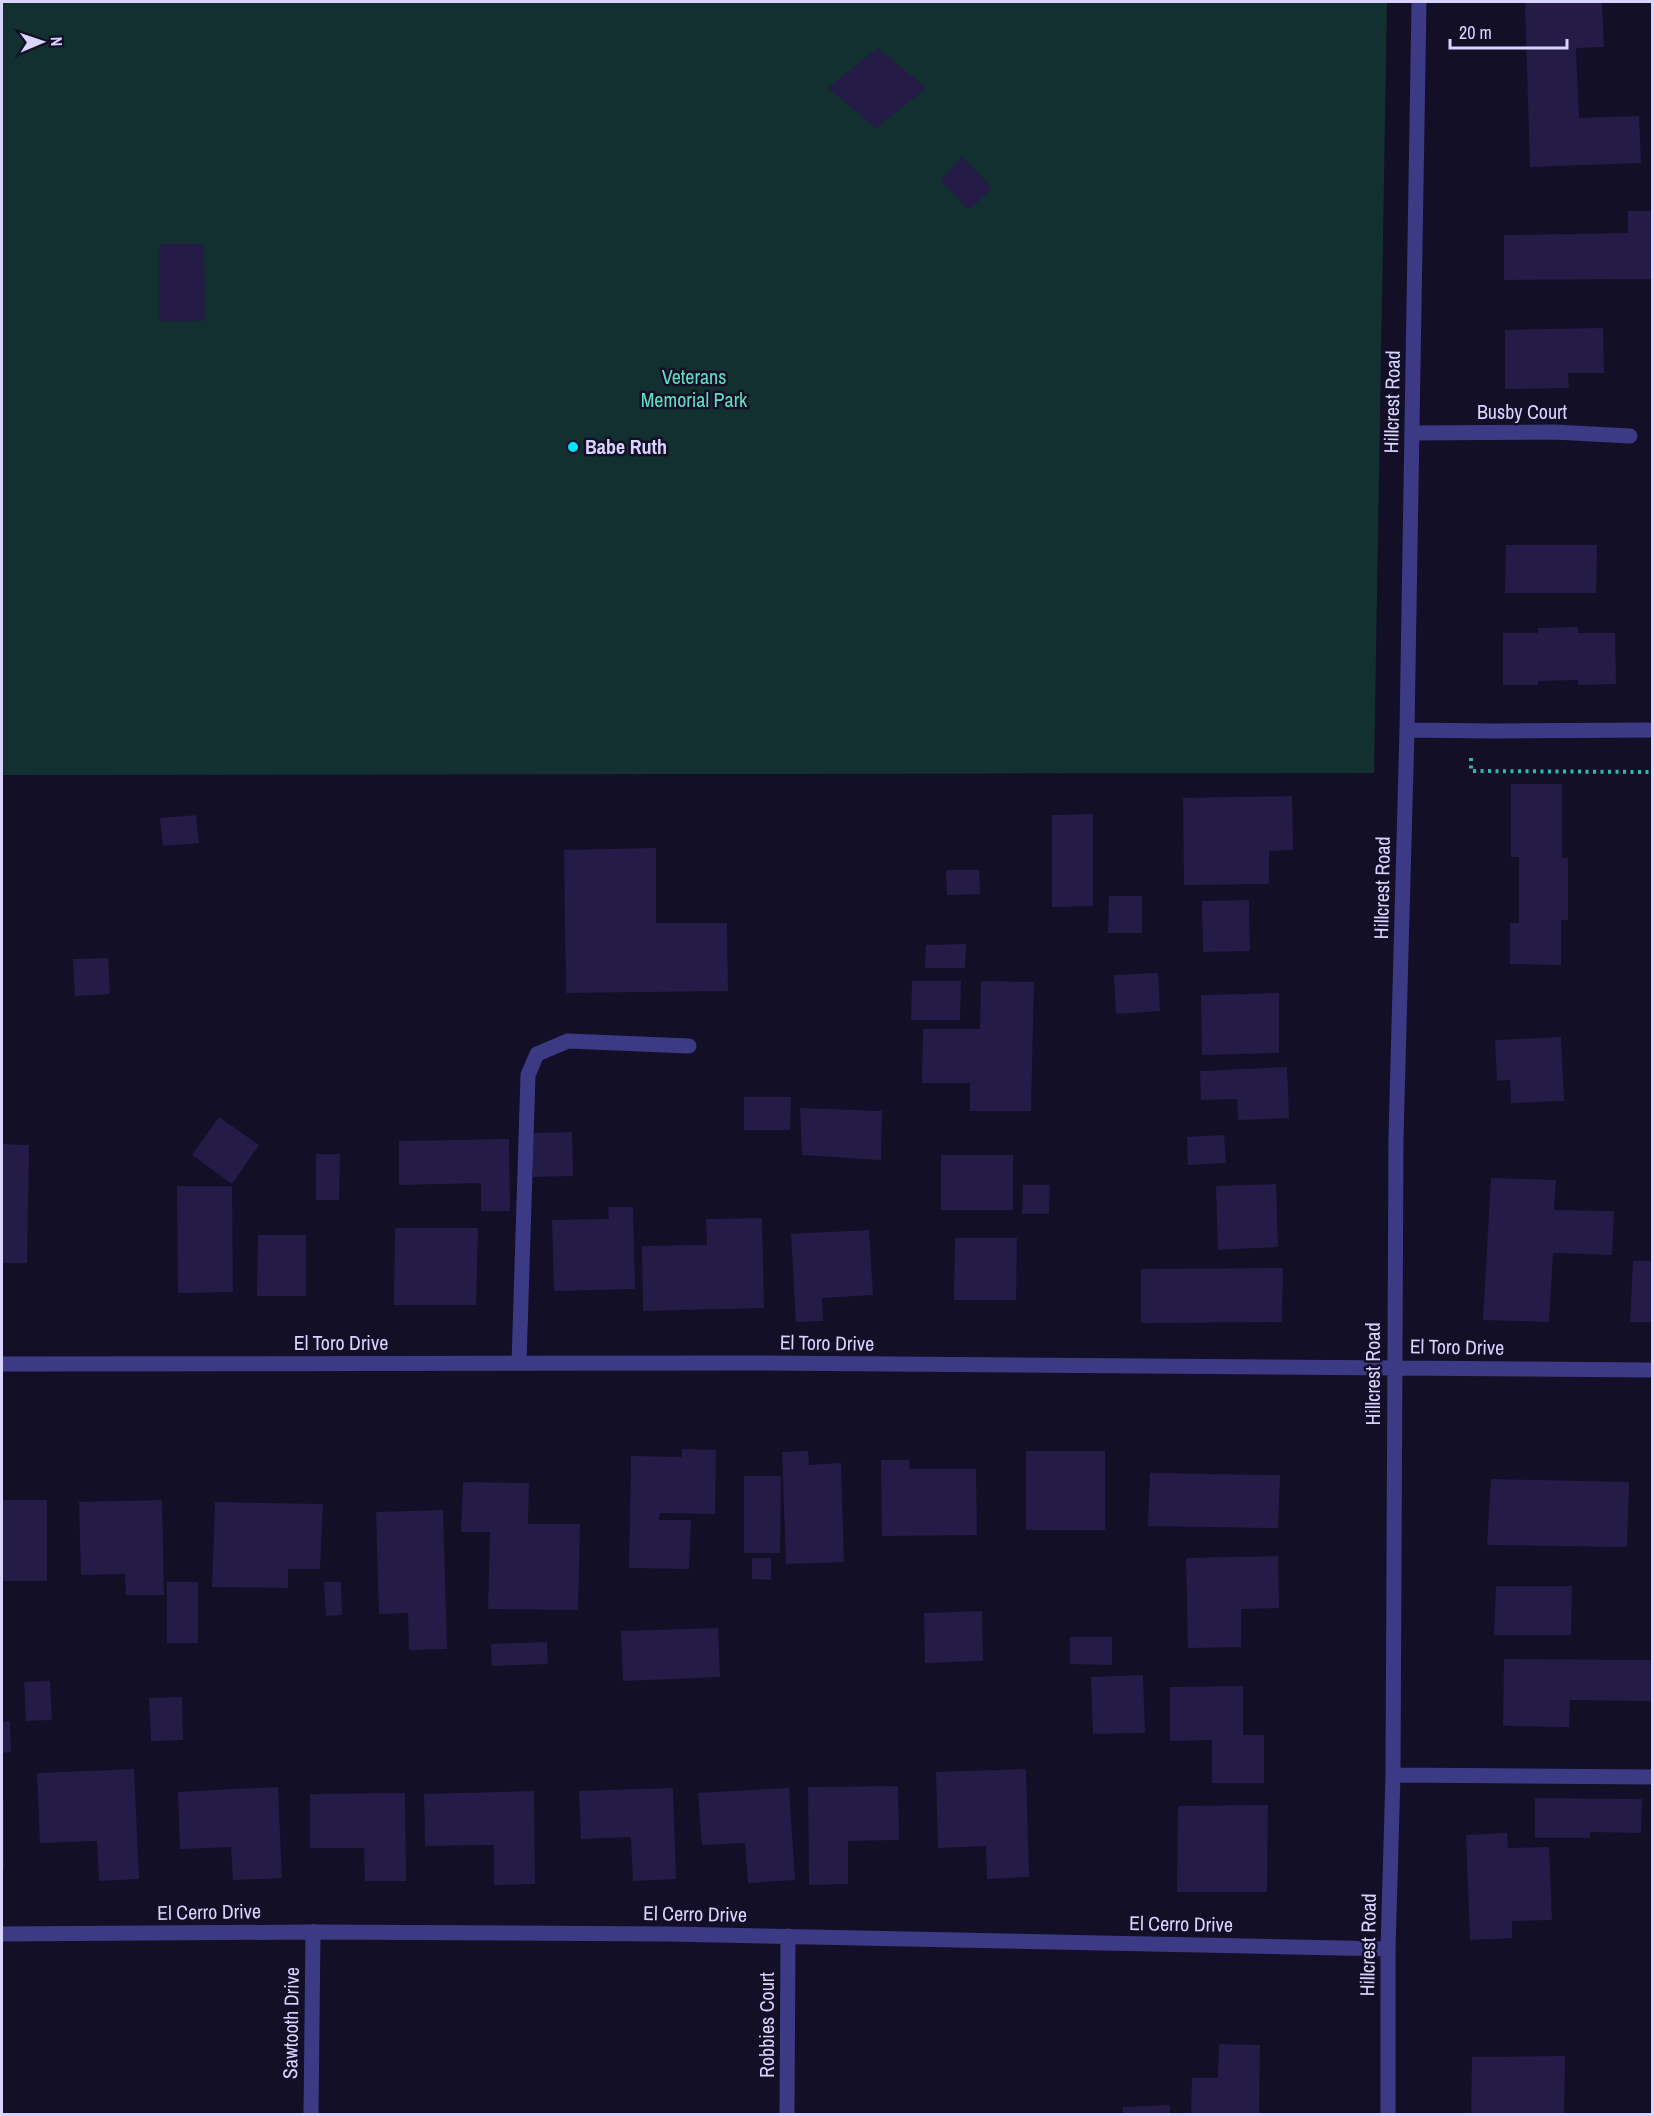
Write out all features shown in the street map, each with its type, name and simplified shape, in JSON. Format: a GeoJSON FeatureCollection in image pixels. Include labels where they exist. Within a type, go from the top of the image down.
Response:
{"type":"FeatureCollection","features":[{"type":"Feature","properties":{"kind":"street","name":"Hillcrest Road"},"geometry":{"type":"LineString","coordinates":[[1388,2115],[1388,1949],[1393,1775],[1396,1137],[1407,730],[1419,2]]}},
{"type":"Feature","properties":{"kind":"street","name":"Busby Court"},"geometry":{"type":"LineString","coordinates":[[1412,433],[1554,432],[1630,436]]}},
{"type":"Feature","properties":{"kind":"street"},"geometry":{"type":"LineString","coordinates":[[1407,730],[1653,730]]}},
{"type":"Feature","properties":{"kind":"street"},"geometry":{"type":"LineString","coordinates":[[519,1363],[528,1075],[537,1054],[568,1041],[688,1046]]}},
{"type":"Feature","properties":{"kind":"street","name":"El Toro Drive"},"geometry":{"type":"LineString","coordinates":[[2,1364],[762,1363],[1653,1370]]}},
{"type":"Feature","properties":{"kind":"street"},"geometry":{"type":"LineString","coordinates":[[1393,1775],[1653,1777]]}},
{"type":"Feature","properties":{"kind":"street","name":"El Cerro Drive"},"geometry":{"type":"LineString","coordinates":[[2,1934],[313,1932],[788,1936],[1388,1949]]}},
{"type":"Feature","properties":{"kind":"street","name":"Sawtooth Drive"},"geometry":{"type":"LineString","coordinates":[[311,2115],[313,1932]]}},
{"type":"Feature","properties":{"kind":"street","name":"Robbies Court"},"geometry":{"type":"LineString","coordinates":[[787,2115],[788,1936]]}},
{"type":"Feature","properties":{"kind":"path"},"geometry":{"type":"LineString","coordinates":[[1470,731],[1471,771],[1653,772]]}},
{"type":"Feature","properties":{"kind":"green space","name":"Veterans Memorial Park"},"geometry":{"type":"Polygon","coordinates":[[[2,2],[1387,2],[1374,773],[2,775],[2,2]]]}},
{"type":"Feature","properties":{"kind":"building"},"geometry":{"type":"Polygon","coordinates":[[[1525,2],[1602,2],[1604,47],[1576,48],[1579,118],[1639,116],[1641,163],[1530,167],[1525,2]]]}},
{"type":"Feature","properties":{"kind":"building"},"geometry":{"type":"Polygon","coordinates":[[[878,48],[926,88],[876,128],[828,88],[878,48]]]}},
{"type":"Feature","properties":{"kind":"building"},"geometry":{"type":"Polygon","coordinates":[[[962,157],[992,188],[969,210],[940,180],[962,157]]]}},
{"type":"Feature","properties":{"kind":"building"},"geometry":{"type":"Polygon","coordinates":[[[1628,211],[1652,211],[1652,279],[1504,280],[1504,235],[1628,233],[1628,211]]]}},
{"type":"Feature","properties":{"kind":"building"},"geometry":{"type":"Polygon","coordinates":[[[159,244],[204,244],[205,321],[159,321],[159,244]]]}},
{"type":"Feature","properties":{"kind":"building"},"geometry":{"type":"Polygon","coordinates":[[[1603,328],[1604,373],[1568,373],[1569,388],[1505,389],[1505,330],[1603,328]]]}},
{"type":"Feature","properties":{"kind":"building"},"geometry":{"type":"Polygon","coordinates":[[[1506,545],[1597,545],[1596,593],[1505,593],[1506,545]]]}},
{"type":"Feature","properties":{"kind":"building"},"geometry":{"type":"Polygon","coordinates":[[[1578,627],[1578,633],[1615,633],[1616,684],[1578,685],[1578,680],[1538,681],[1538,685],[1503,685],[1503,633],[1538,633],[1538,628],[1578,627]]]}},
{"type":"Feature","properties":{"kind":"building"},"geometry":{"type":"Polygon","coordinates":[[[1511,784],[1562,784],[1562,858],[1568,858],[1568,920],[1561,920],[1561,965],[1510,964],[1510,923],[1519,923],[1519,857],[1511,857],[1511,784]]]}},
{"type":"Feature","properties":{"kind":"building"},"geometry":{"type":"Polygon","coordinates":[[[1292,796],[1293,850],[1269,851],[1269,884],[1184,885],[1183,798],[1292,796]]]}},
{"type":"Feature","properties":{"kind":"building"},"geometry":{"type":"Polygon","coordinates":[[[1093,814],[1093,906],[1052,907],[1052,815],[1093,814]]]}},
{"type":"Feature","properties":{"kind":"building"},"geometry":{"type":"Polygon","coordinates":[[[196,815],[199,843],[163,846],[160,818],[196,815]]]}},
{"type":"Feature","properties":{"kind":"building"},"geometry":{"type":"Polygon","coordinates":[[[656,848],[656,923],[727,923],[728,991],[566,993],[564,850],[656,848]]]}},
{"type":"Feature","properties":{"kind":"building"},"geometry":{"type":"Polygon","coordinates":[[[946,870],[979,870],[980,894],[947,895],[946,870]]]}},
{"type":"Feature","properties":{"kind":"building"},"geometry":{"type":"Polygon","coordinates":[[[1109,896],[1142,896],[1142,933],[1108,933],[1109,896]]]}},
{"type":"Feature","properties":{"kind":"building"},"geometry":{"type":"Polygon","coordinates":[[[1249,900],[1250,951],[1203,952],[1202,901],[1249,900]]]}},
{"type":"Feature","properties":{"kind":"building"},"geometry":{"type":"Polygon","coordinates":[[[966,944],[965,968],[925,968],[926,945],[966,944]]]}},
{"type":"Feature","properties":{"kind":"building"},"geometry":{"type":"Polygon","coordinates":[[[108,958],[110,994],[75,996],[73,959],[108,958]]]}},
{"type":"Feature","properties":{"kind":"building"},"geometry":{"type":"Polygon","coordinates":[[[1158,973],[1160,1011],[1116,1014],[1114,975],[1158,973]]]}},
{"type":"Feature","properties":{"kind":"building"},"geometry":{"type":"Polygon","coordinates":[[[912,981],[961,981],[960,1020],[911,1020],[912,981]]]}},
{"type":"Feature","properties":{"kind":"building"},"geometry":{"type":"Polygon","coordinates":[[[981,981],[1034,982],[1031,1111],[970,1111],[970,1083],[922,1083],[923,1029],[980,1029],[981,981]]]}},
{"type":"Feature","properties":{"kind":"building"},"geometry":{"type":"Polygon","coordinates":[[[1279,993],[1279,1053],[1202,1055],[1201,995],[1279,993]]]}},
{"type":"Feature","properties":{"kind":"building"},"geometry":{"type":"Polygon","coordinates":[[[1561,1037],[1564,1101],[1511,1103],[1510,1080],[1497,1081],[1495,1040],[1561,1037]]]}},
{"type":"Feature","properties":{"kind":"building"},"geometry":{"type":"Polygon","coordinates":[[[1287,1067],[1289,1118],[1238,1120],[1237,1099],[1201,1100],[1200,1071],[1287,1067]]]}},
{"type":"Feature","properties":{"kind":"building"},"geometry":{"type":"Polygon","coordinates":[[[744,1097],[791,1097],[790,1130],[744,1130],[744,1097]]]}},
{"type":"Feature","properties":{"kind":"building"},"geometry":{"type":"Polygon","coordinates":[[[800,1108],[882,1111],[881,1160],[802,1155],[800,1108]]]}},
{"type":"Feature","properties":{"kind":"building"},"geometry":{"type":"Polygon","coordinates":[[[219,1117],[259,1145],[232,1184],[192,1155],[219,1117]]]}},
{"type":"Feature","properties":{"kind":"building"},"geometry":{"type":"Polygon","coordinates":[[[572,1132],[573,1176],[533,1177],[532,1133],[572,1132]]]}},
{"type":"Feature","properties":{"kind":"building"},"geometry":{"type":"Polygon","coordinates":[[[1224,1135],[1226,1163],[1188,1165],[1187,1137],[1224,1135]]]}},
{"type":"Feature","properties":{"kind":"building"},"geometry":{"type":"Polygon","coordinates":[[[509,1139],[510,1211],[481,1211],[481,1183],[399,1185],[399,1141],[509,1139]]]}},
{"type":"Feature","properties":{"kind":"building"},"geometry":{"type":"Polygon","coordinates":[[[2,1144],[29,1145],[27,1263],[2,1263],[2,1144]]]}},
{"type":"Feature","properties":{"kind":"building"},"geometry":{"type":"Polygon","coordinates":[[[316,1154],[340,1154],[339,1200],[316,1200],[316,1154]]]}},
{"type":"Feature","properties":{"kind":"building"},"geometry":{"type":"Polygon","coordinates":[[[941,1155],[1013,1155],[1013,1210],[941,1210],[941,1155]]]}},
{"type":"Feature","properties":{"kind":"building"},"geometry":{"type":"Polygon","coordinates":[[[1491,1178],[1556,1180],[1554,1210],[1614,1211],[1612,1255],[1553,1253],[1549,1322],[1483,1320],[1491,1178]]]}},
{"type":"Feature","properties":{"kind":"building"},"geometry":{"type":"Polygon","coordinates":[[[1276,1184],[1278,1247],[1218,1250],[1216,1186],[1276,1184]]]}},
{"type":"Feature","properties":{"kind":"building"},"geometry":{"type":"Polygon","coordinates":[[[1023,1185],[1050,1185],[1049,1214],[1022,1214],[1023,1185]]]}},
{"type":"Feature","properties":{"kind":"building"},"geometry":{"type":"Polygon","coordinates":[[[177,1186],[232,1186],[233,1292],[178,1293],[177,1186]]]}},
{"type":"Feature","properties":{"kind":"building"},"geometry":{"type":"Polygon","coordinates":[[[608,1207],[633,1207],[635,1289],[554,1291],[552,1220],[609,1219],[608,1207]]]}},
{"type":"Feature","properties":{"kind":"building"},"geometry":{"type":"Polygon","coordinates":[[[762,1218],[764,1308],[643,1311],[642,1246],[707,1245],[706,1219],[762,1218]]]}},
{"type":"Feature","properties":{"kind":"building"},"geometry":{"type":"Polygon","coordinates":[[[395,1228],[478,1228],[476,1305],[394,1305],[395,1228]]]}},
{"type":"Feature","properties":{"kind":"building"},"geometry":{"type":"Polygon","coordinates":[[[869,1230],[873,1295],[822,1298],[823,1321],[796,1322],[791,1234],[869,1230]]]}},
{"type":"Feature","properties":{"kind":"building"},"geometry":{"type":"Polygon","coordinates":[[[258,1235],[306,1235],[306,1296],[257,1296],[258,1235]]]}},
{"type":"Feature","properties":{"kind":"building"},"geometry":{"type":"Polygon","coordinates":[[[955,1238],[1017,1238],[1016,1300],[954,1300],[955,1238]]]}},
{"type":"Feature","properties":{"kind":"building"},"geometry":{"type":"Polygon","coordinates":[[[1633,1261],[1652,1261],[1652,1322],[1630,1322],[1633,1261]]]}},
{"type":"Feature","properties":{"kind":"building"},"geometry":{"type":"Polygon","coordinates":[[[1283,1268],[1282,1322],[1141,1323],[1141,1269],[1283,1268]]]}},
{"type":"Feature","properties":{"kind":"building"},"geometry":{"type":"Polygon","coordinates":[[[682,1449],[716,1450],[715,1514],[660,1513],[659,1520],[691,1520],[689,1569],[629,1568],[631,1456],[682,1457],[682,1449]]]}},
{"type":"Feature","properties":{"kind":"building"},"geometry":{"type":"Polygon","coordinates":[[[808,1451],[809,1465],[841,1463],[844,1562],[786,1564],[782,1452],[808,1451]]]}},
{"type":"Feature","properties":{"kind":"building"},"geometry":{"type":"Polygon","coordinates":[[[1026,1451],[1105,1451],[1105,1530],[1026,1530],[1026,1451]]]}},
{"type":"Feature","properties":{"kind":"building"},"geometry":{"type":"Polygon","coordinates":[[[881,1460],[909,1460],[910,1469],[976,1469],[977,1535],[882,1536],[881,1460]]]}},
{"type":"Feature","properties":{"kind":"building"},"geometry":{"type":"Polygon","coordinates":[[[1150,1473],[1280,1475],[1278,1528],[1148,1526],[1150,1473]]]}},
{"type":"Feature","properties":{"kind":"building"},"geometry":{"type":"Polygon","coordinates":[[[744,1476],[781,1476],[780,1553],[744,1553],[744,1476]]]}},
{"type":"Feature","properties":{"kind":"building"},"geometry":{"type":"Polygon","coordinates":[[[1491,1479],[1629,1482],[1627,1547],[1487,1545],[1491,1479]]]}},
{"type":"Feature","properties":{"kind":"building"},"geometry":{"type":"Polygon","coordinates":[[[463,1482],[529,1483],[528,1524],[580,1524],[578,1610],[488,1609],[490,1532],[461,1532],[463,1482]]]}},
{"type":"Feature","properties":{"kind":"building"},"geometry":{"type":"Polygon","coordinates":[[[2,1500],[47,1500],[47,1581],[2,1581],[2,1500]]]}},
{"type":"Feature","properties":{"kind":"building"},"geometry":{"type":"Polygon","coordinates":[[[162,1500],[164,1595],[126,1595],[125,1574],[81,1575],[79,1502],[162,1500]]]}},
{"type":"Feature","properties":{"kind":"building"},"geometry":{"type":"Polygon","coordinates":[[[215,1502],[323,1504],[320,1569],[288,1569],[288,1588],[212,1587],[215,1502]]]}},
{"type":"Feature","properties":{"kind":"building"},"geometry":{"type":"Polygon","coordinates":[[[443,1510],[447,1649],[409,1650],[408,1613],[379,1614],[376,1512],[443,1510]]]}},
{"type":"Feature","properties":{"kind":"building"},"geometry":{"type":"Polygon","coordinates":[[[1278,1556],[1279,1608],[1241,1609],[1241,1647],[1188,1648],[1186,1558],[1278,1556]]]}},
{"type":"Feature","properties":{"kind":"building"},"geometry":{"type":"Polygon","coordinates":[[[752,1558],[771,1558],[771,1580],[752,1579],[752,1558]]]}},
{"type":"Feature","properties":{"kind":"building"},"geometry":{"type":"Polygon","coordinates":[[[167,1582],[198,1582],[198,1643],[167,1643],[167,1582]]]}},
{"type":"Feature","properties":{"kind":"building"},"geometry":{"type":"Polygon","coordinates":[[[324,1582],[341,1582],[342,1615],[326,1616],[324,1582]]]}},
{"type":"Feature","properties":{"kind":"building"},"geometry":{"type":"Polygon","coordinates":[[[1496,1586],[1572,1586],[1571,1635],[1494,1635],[1496,1586]]]}},
{"type":"Feature","properties":{"kind":"building"},"geometry":{"type":"Polygon","coordinates":[[[982,1611],[983,1661],[925,1663],[924,1613],[982,1611]]]}},
{"type":"Feature","properties":{"kind":"building"},"geometry":{"type":"Polygon","coordinates":[[[718,1628],[720,1677],[623,1681],[621,1631],[718,1628]]]}},
{"type":"Feature","properties":{"kind":"building"},"geometry":{"type":"Polygon","coordinates":[[[1070,1637],[1112,1637],[1112,1665],[1070,1664],[1070,1637]]]}},
{"type":"Feature","properties":{"kind":"building"},"geometry":{"type":"Polygon","coordinates":[[[547,1642],[548,1664],[492,1666],[491,1644],[547,1642]]]}},
{"type":"Feature","properties":{"kind":"building"},"geometry":{"type":"Polygon","coordinates":[[[1504,1659],[1652,1660],[1652,1701],[1570,1700],[1569,1727],[1503,1726],[1504,1659]]]}},
{"type":"Feature","properties":{"kind":"building"},"geometry":{"type":"Polygon","coordinates":[[[1143,1675],[1145,1733],[1093,1734],[1091,1677],[1143,1675]]]}},
{"type":"Feature","properties":{"kind":"building"},"geometry":{"type":"Polygon","coordinates":[[[50,1681],[52,1720],[26,1721],[24,1682],[50,1681]]]}},
{"type":"Feature","properties":{"kind":"building"},"geometry":{"type":"Polygon","coordinates":[[[1243,1686],[1243,1735],[1264,1735],[1264,1783],[1212,1783],[1212,1740],[1170,1741],[1170,1687],[1243,1686]]]}},
{"type":"Feature","properties":{"kind":"building"},"geometry":{"type":"Polygon","coordinates":[[[182,1697],[183,1740],[151,1741],[149,1698],[182,1697]]]}},
{"type":"Feature","properties":{"kind":"building"},"geometry":{"type":"Polygon","coordinates":[[[10,1721],[11,1752],[2,1753],[2,1722],[10,1721]]]}},
{"type":"Feature","properties":{"kind":"building"},"geometry":{"type":"Polygon","coordinates":[[[134,1769],[139,1879],[99,1881],[97,1841],[40,1843],[37,1773],[134,1769]]]}},
{"type":"Feature","properties":{"kind":"building"},"geometry":{"type":"Polygon","coordinates":[[[1026,1769],[1029,1877],[987,1879],[986,1846],[938,1848],[936,1772],[1026,1769]]]}},
{"type":"Feature","properties":{"kind":"building"},"geometry":{"type":"Polygon","coordinates":[[[898,1786],[899,1840],[848,1841],[848,1884],[809,1885],[808,1787],[898,1786]]]}},
{"type":"Feature","properties":{"kind":"building"},"geometry":{"type":"Polygon","coordinates":[[[278,1787],[282,1878],[233,1880],[231,1847],[180,1849],[178,1792],[278,1787]]]}},
{"type":"Feature","properties":{"kind":"building"},"geometry":{"type":"Polygon","coordinates":[[[673,1788],[676,1879],[633,1881],[631,1837],[581,1839],[579,1791],[673,1788]]]}},
{"type":"Feature","properties":{"kind":"building"},"geometry":{"type":"Polygon","coordinates":[[[789,1788],[795,1880],[748,1883],[745,1843],[702,1845],[698,1793],[789,1788]]]}},
{"type":"Feature","properties":{"kind":"building"},"geometry":{"type":"Polygon","coordinates":[[[534,1791],[535,1884],[494,1885],[494,1845],[425,1846],[424,1794],[534,1791]]]}},
{"type":"Feature","properties":{"kind":"building"},"geometry":{"type":"Polygon","coordinates":[[[405,1793],[406,1881],[365,1881],[364,1848],[310,1848],[310,1794],[405,1793]]]}},
{"type":"Feature","properties":{"kind":"building"},"geometry":{"type":"Polygon","coordinates":[[[1535,1798],[1642,1799],[1641,1833],[1590,1832],[1590,1838],[1535,1838],[1535,1798]]]}},
{"type":"Feature","properties":{"kind":"building"},"geometry":{"type":"Polygon","coordinates":[[[2,1799],[4,1799],[4,1870],[2,1870],[2,1799]]]}},
{"type":"Feature","properties":{"kind":"building"},"geometry":{"type":"Polygon","coordinates":[[[1268,1805],[1267,1892],[1177,1892],[1178,1806],[1268,1805]]]}},
{"type":"Feature","properties":{"kind":"building"},"geometry":{"type":"Polygon","coordinates":[[[1507,1833],[1508,1848],[1549,1847],[1552,1920],[1512,1921],[1512,1938],[1470,1940],[1466,1835],[1507,1833]]]}},
{"type":"Feature","properties":{"kind":"building"},"geometry":{"type":"Polygon","coordinates":[[[1219,2044],[1260,2045],[1259,2114],[1191,2114],[1192,2078],[1218,2078],[1219,2044]]]}},
{"type":"Feature","properties":{"kind":"building"},"geometry":{"type":"Polygon","coordinates":[[[1565,2056],[1564,2114],[1471,2114],[1472,2057],[1565,2056]]]}},
{"type":"Feature","properties":{"kind":"building"},"geometry":{"type":"Polygon","coordinates":[[[1170,2105],[1170,2114],[1123,2114],[1123,2107],[1170,2105]]]}},
{"type":"Feature","properties":{"kind":"place","name":"Babe Ruth"},"geometry":{"type":"Point","coordinates":[573,447]}}]}
